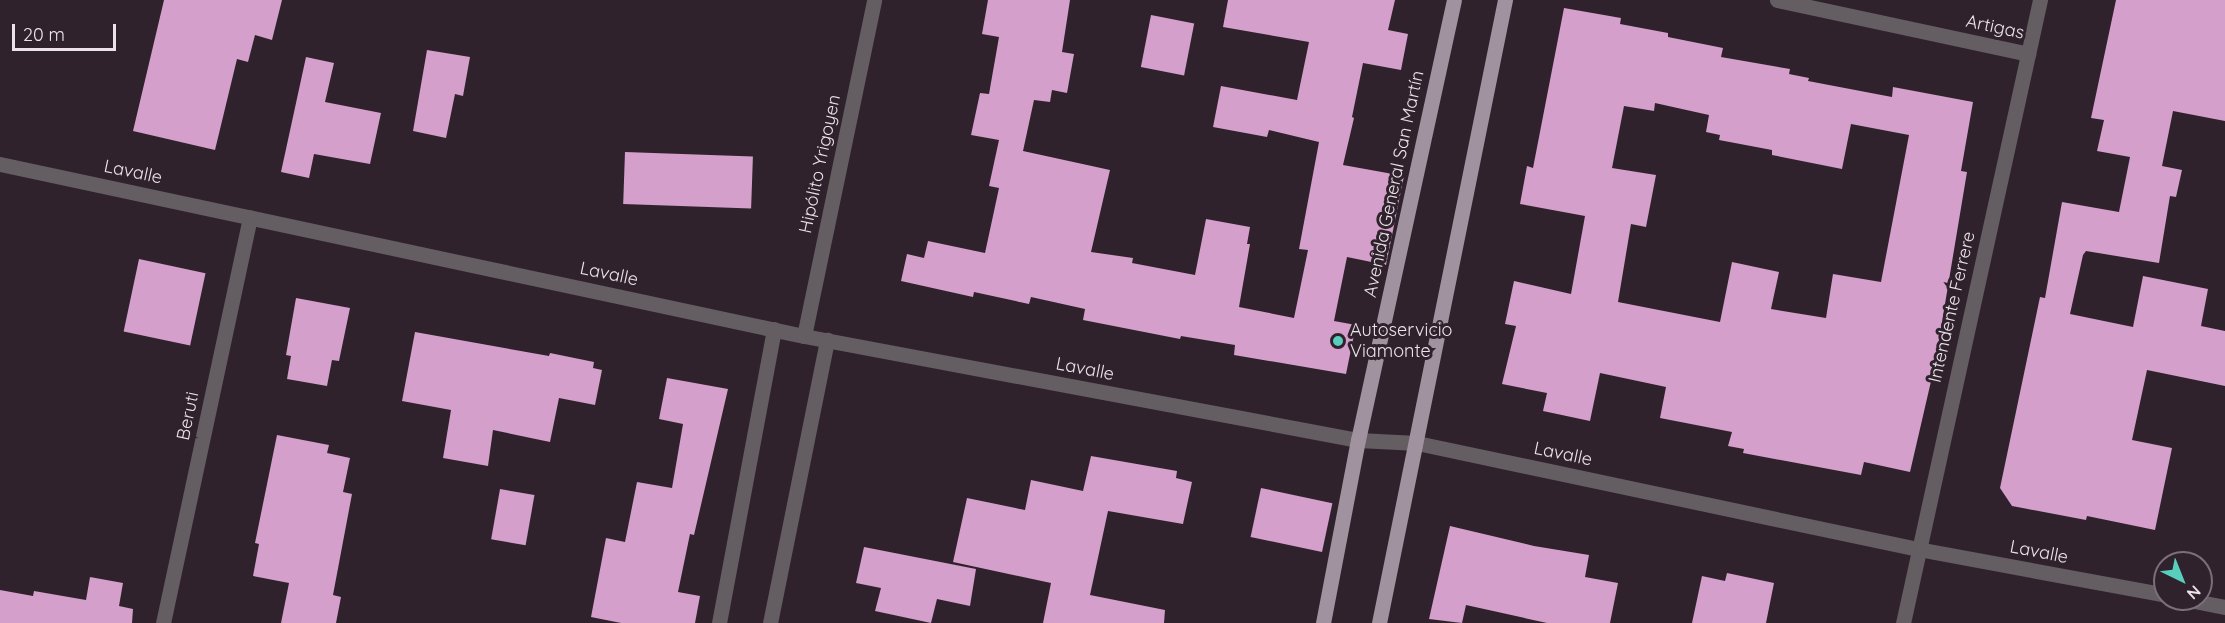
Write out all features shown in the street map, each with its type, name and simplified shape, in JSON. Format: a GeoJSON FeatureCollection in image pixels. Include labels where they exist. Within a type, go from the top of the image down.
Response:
{"type":"FeatureCollection","features":[{"type":"Feature","properties":{"kind":"main road","name":"Avenida General San Martín"},"geometry":{"type":"LineString","coordinates":[[1323,623],[1358,440],[1454,0]]}},
{"type":"Feature","properties":{"kind":"main road"},"geometry":{"type":"LineString","coordinates":[[1380,623],[1505,0]]}},
{"type":"Feature","properties":{"kind":"street","name":"Hipólito Yrigoyen"},"geometry":{"type":"LineString","coordinates":[[804,336],[874,0]]}},
{"type":"Feature","properties":{"kind":"street","name":"Artigas"},"geometry":{"type":"LineString","coordinates":[[1777,0],[2028,54]]}},
{"type":"Feature","properties":{"kind":"street","name":"Intendente Ferrere"},"geometry":{"type":"LineString","coordinates":[[1903,623],[2040,0]]}},
{"type":"Feature","properties":{"kind":"street","name":"Lavalle"},"geometry":{"type":"LineString","coordinates":[[0,164],[804,336],[1358,440],[1417,443],[1918,549],[2153,594]]}},
{"type":"Feature","properties":{"kind":"street","name":"Beruti"},"geometry":{"type":"LineString","coordinates":[[164,623],[250,217]]}},
{"type":"Feature","properties":{"kind":"street"},"geometry":{"type":"LineString","coordinates":[[719,623],[774,329]]}},
{"type":"Feature","properties":{"kind":"street"},"geometry":{"type":"LineString","coordinates":[[771,623],[827,340]]}},
{"type":"Feature","properties":{"kind":"building"},"geometry":{"type":"Polygon","coordinates":[[[164,0],[282,0],[272,40],[255,35],[248,62],[237,59],[215,150],[133,131],[164,0]]]}},
{"type":"Feature","properties":{"kind":"building"},"geometry":{"type":"Polygon","coordinates":[[[988,0],[1070,0],[1062,52],[1074,54],[1067,93],[1052,90],[1050,102],[1034,100],[1023,151],[1110,170],[1091,252],[1133,258],[1132,263],[1195,275],[1206,219],[1250,227],[1247,244],[1250,244],[1239,307],[1294,318],[1308,250],[1299,249],[1319,142],[1269,130],[1267,137],[1213,127],[1221,86],[1297,100],[1309,42],[1223,27],[1228,0],[1395,0],[1388,30],[1408,34],[1401,70],[1363,63],[1343,165],[1404,176],[1386,265],[1347,257],[1334,321],[1356,325],[1346,374],[1234,355],[1235,345],[1181,336],[1180,339],[1083,320],[1085,309],[1031,297],[1029,304],[974,292],[973,297],[901,281],[907,254],[924,258],[928,241],[985,253],[999,188],[989,186],[999,140],[971,135],[980,93],[989,94],[999,37],[982,34],[988,0]]]}},
{"type":"Feature","properties":{"kind":"building"},"geometry":{"type":"Polygon","coordinates":[[[2116,0],[2225,0],[2225,121],[2173,111],[2162,166],[2182,170],[2176,197],[2170,196],[2159,263],[2086,251],[2083,255],[2070,314],[2133,327],[2143,276],[2208,289],[2201,326],[2225,331],[2225,386],[2147,370],[2132,440],[2172,448],[2155,530],[2087,516],[2086,520],[2012,506],[2000,488],[2040,297],[2045,298],[2062,202],[2119,212],[2130,157],[2097,151],[2104,120],[2091,118],[2116,0]]]}},
{"type":"Feature","properties":{"kind":"building"},"geometry":{"type":"Polygon","coordinates":[[[1564,8],[1621,18],[1620,24],[1668,33],[1668,37],[1723,48],[1721,57],[1790,69],[1789,74],[1809,78],[1808,81],[1892,97],[1893,87],[1973,102],[1961,171],[1967,172],[1935,364],[1910,472],[1864,462],[1861,475],[1743,453],[1744,449],[1728,446],[1732,432],[1660,418],[1666,387],[1600,373],[1590,421],[1543,411],[1547,393],[1502,384],[1516,326],[1505,324],[1514,281],[1571,294],[1585,216],[1520,204],[1527,166],[1533,168],[1564,8]],[[1655,103],[1654,111],[1624,106],[1612,168],[1656,175],[1646,227],[1631,224],[1618,302],[1720,322],[1732,262],[1779,272],[1771,309],[1826,318],[1833,274],[1881,282],[1909,135],[1851,124],[1842,169],[1772,155],[1772,150],[1719,140],[1720,135],[1706,132],[1709,115],[1655,103]]]}},
{"type":"Feature","properties":{"kind":"building"},"geometry":{"type":"Polygon","coordinates":[[[1151,15],[1194,23],[1184,75],[1141,67],[1151,15]]]}},
{"type":"Feature","properties":{"kind":"building"},"geometry":{"type":"Polygon","coordinates":[[[427,50],[470,57],[463,96],[455,94],[446,138],[413,131],[427,50]]]}},
{"type":"Feature","properties":{"kind":"building"},"geometry":{"type":"Polygon","coordinates":[[[306,57],[334,63],[325,102],[381,113],[370,164],[314,154],[309,178],[281,172],[306,57]]]}},
{"type":"Feature","properties":{"kind":"building"},"geometry":{"type":"Polygon","coordinates":[[[625,152],[753,156],[751,208],[623,204],[625,152]]]}},
{"type":"Feature","properties":{"kind":"building"},"geometry":{"type":"Polygon","coordinates":[[[139,259],[206,273],[190,346],[124,331],[139,259]]]}},
{"type":"Feature","properties":{"kind":"building"},"geometry":{"type":"Polygon","coordinates":[[[296,298],[350,308],[339,361],[332,360],[327,386],[287,379],[291,356],[286,355],[296,298]]]}},
{"type":"Feature","properties":{"kind":"building"},"geometry":{"type":"Polygon","coordinates":[[[415,332],[594,362],[593,368],[602,370],[595,405],[559,398],[550,442],[493,430],[488,466],[443,458],[451,410],[402,401],[415,332]]]}},
{"type":"Feature","properties":{"kind":"building"},"geometry":{"type":"Polygon","coordinates":[[[667,378],[728,389],[694,535],[690,534],[678,592],[700,596],[695,623],[621,623],[591,617],[606,538],[625,542],[637,482],[672,488],[683,424],[659,419],[667,378]]]}},
{"type":"Feature","properties":{"kind":"building"},"geometry":{"type":"Polygon","coordinates":[[[277,435],[329,445],[327,453],[350,458],[343,492],[352,494],[333,595],[341,597],[336,623],[281,623],[289,583],[253,576],[259,544],[255,543],[277,435]]]}},
{"type":"Feature","properties":{"kind":"building"},"geometry":{"type":"Polygon","coordinates":[[[1091,456],[1177,471],[1176,478],[1192,482],[1183,524],[1108,511],[1090,595],[1165,610],[1164,623],[1043,623],[1051,583],[953,562],[967,498],[1025,510],[1031,480],[1083,491],[1091,456]]]}},
{"type":"Feature","properties":{"kind":"building"},"geometry":{"type":"Polygon","coordinates":[[[1261,488],[1332,503],[1322,552],[1251,537],[1261,488]]]}},
{"type":"Feature","properties":{"kind":"building"},"geometry":{"type":"Polygon","coordinates":[[[500,489],[534,495],[526,545],[491,539],[500,489]]]}},
{"type":"Feature","properties":{"kind":"building"},"geometry":{"type":"Polygon","coordinates":[[[1450,526],[1534,546],[1589,555],[1585,577],[1618,583],[1610,623],[1547,623],[1466,605],[1462,623],[1429,619],[1450,526]]]}},
{"type":"Feature","properties":{"kind":"building"},"geometry":{"type":"Polygon","coordinates":[[[864,547],[976,569],[970,606],[937,599],[931,623],[875,611],[881,588],[856,583],[864,547]]]}},
{"type":"Feature","properties":{"kind":"building"},"geometry":{"type":"Polygon","coordinates":[[[1727,573],[1774,583],[1766,623],[1692,623],[1702,576],[1725,581],[1727,573]]]}},
{"type":"Feature","properties":{"kind":"building"},"geometry":{"type":"Polygon","coordinates":[[[90,577],[123,583],[119,606],[133,609],[132,623],[0,623],[0,590],[33,596],[34,591],[86,600],[90,577]]]}},
{"type":"Feature","properties":{"kind":"place","name":"Autoservicio Viamonte"},"geometry":{"type":"Point","coordinates":[1338,341]}}]}
